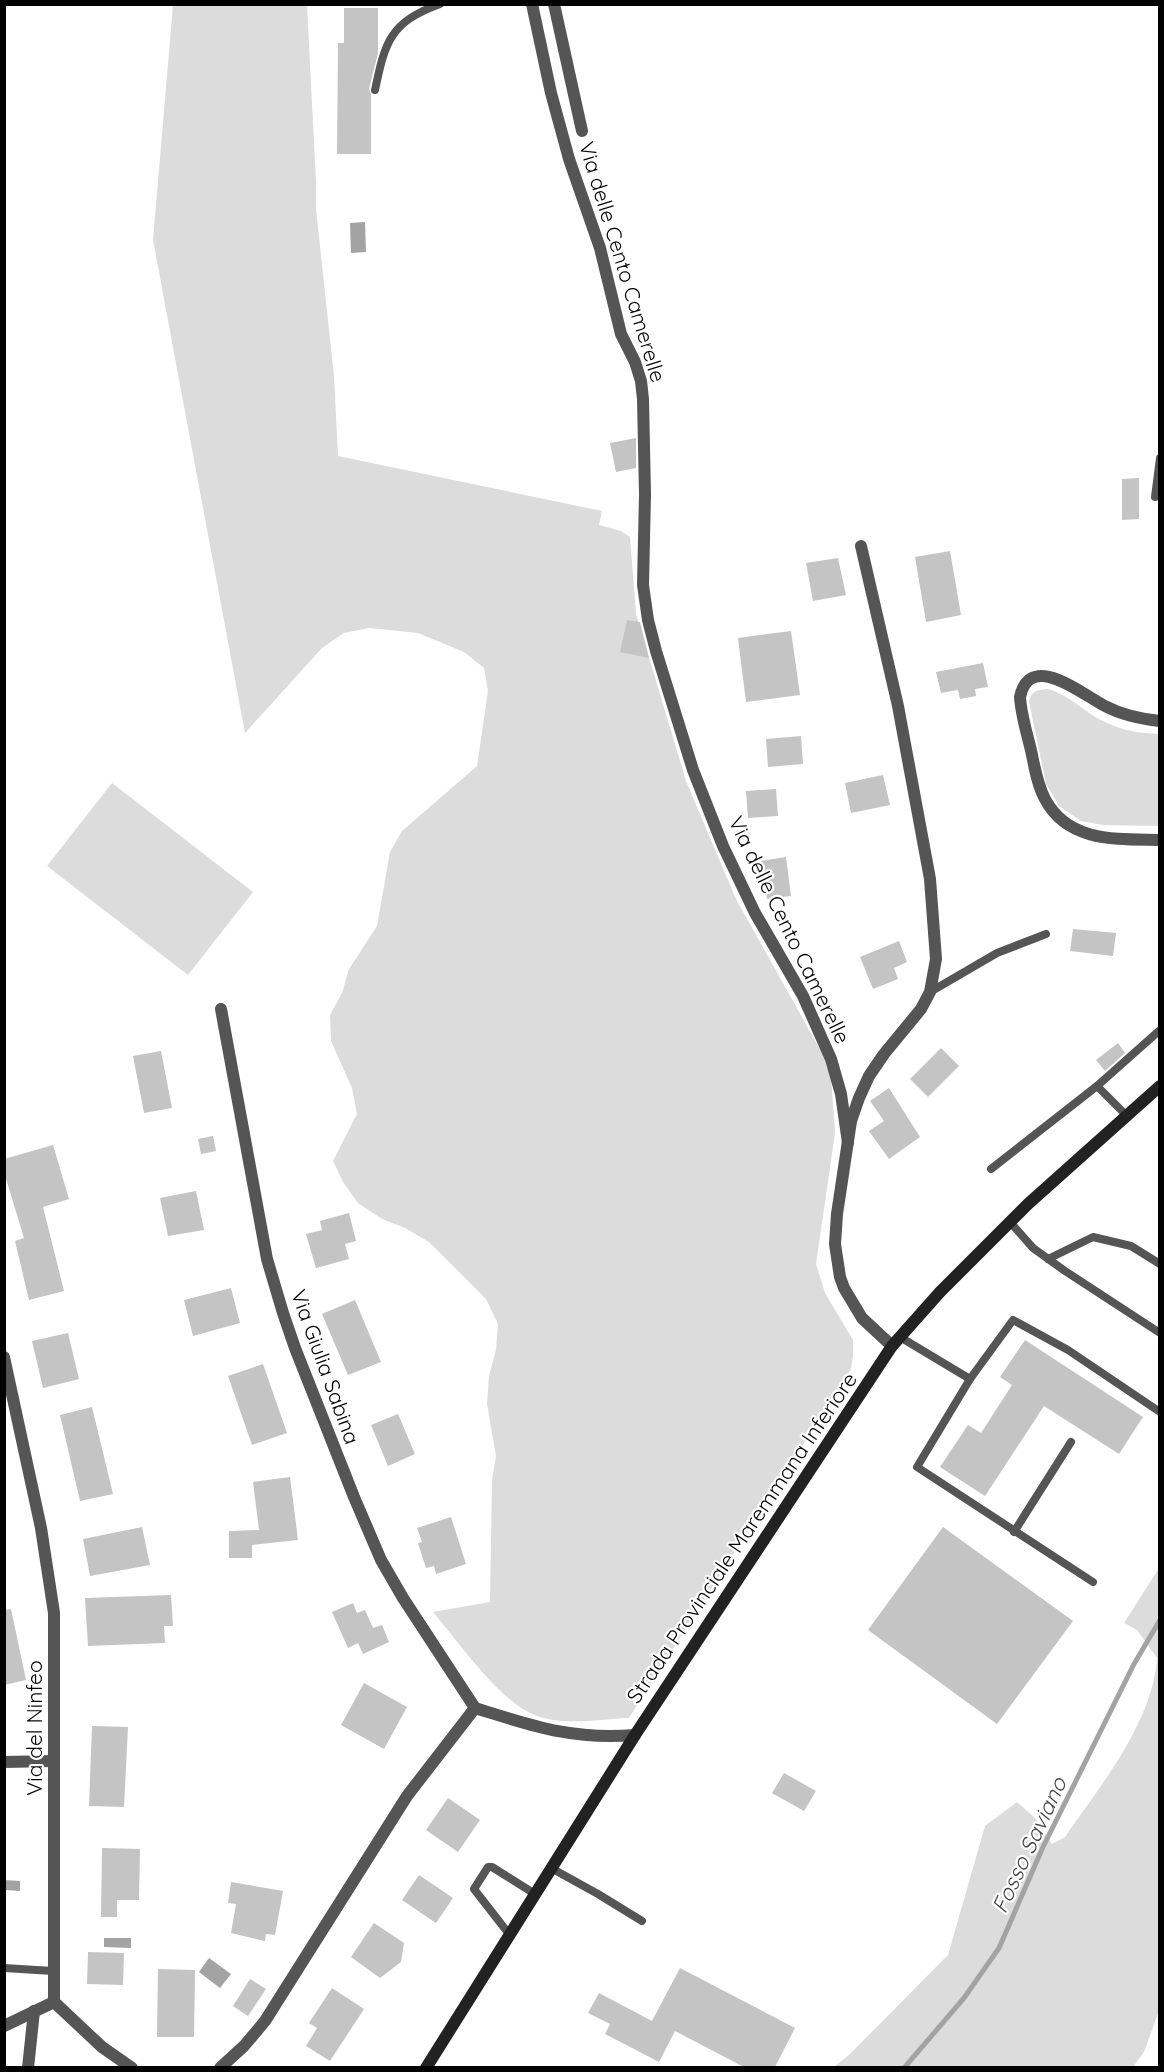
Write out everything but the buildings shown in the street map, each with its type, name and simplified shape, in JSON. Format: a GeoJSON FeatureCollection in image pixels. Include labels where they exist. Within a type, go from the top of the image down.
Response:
{"type":"FeatureCollection","features":[{"type":"Feature","properties":{"kind":"main road","name":"Strada Provinciale Maremmana Inferiore"},"geometry":{"type":"LineString","coordinates":[[426,2067],[635,1735],[896,1342],[940,1292],[1010,1222],[1160,1086]]}},
{"type":"Feature","properties":{"kind":"street","name":"Via delle Cento Camerelle"},"geometry":{"type":"LineString","coordinates":[[532,4],[569,159],[600,248],[621,334],[641,381],[645,494],[643,585],[648,620],[656,651],[693,770],[723,846],[750,904],[803,996],[831,1059],[841,1094],[848,1143]]}},
{"type":"Feature","properties":{"kind":"street","name":"Via delle Cento Camerelle"},"geometry":{"type":"LineString","coordinates":[[554,4],[582,131]]}},
{"type":"Feature","properties":{"kind":"street","name":"Via delle Cento Camerelle"},"geometry":{"type":"LineString","coordinates":[[861,546],[898,706],[930,879],[936,959],[930,992],[917,1016],[884,1054],[869,1076],[851,1121],[836,1224],[835,1244],[840,1277],[849,1298],[862,1318],[896,1342]]}},
{"type":"Feature","properties":{"kind":"street"},"geometry":{"type":"LineString","coordinates":[[1160,721],[1140,718],[1106,707],[1073,687],[1048,676],[1035,677],[1025,684],[1020,697],[1038,784],[1053,812],[1066,824],[1089,835],[1160,840]]}},
{"type":"Feature","properties":{"kind":"street","name":"Via Giulia Sabina"},"geometry":{"type":"LineString","coordinates":[[221,1009],[267,1258],[295,1348],[381,1560],[403,1598],[475,1708]]}},
{"type":"Feature","properties":{"kind":"street","name":"Via del Ninfeo"},"geometry":{"type":"LineString","coordinates":[[4,1357],[37,1508],[52,1598],[55,1642],[54,2002]]}},
{"type":"Feature","properties":{"kind":"street"},"geometry":{"type":"LineString","coordinates":[[220,2067],[244,2046],[264,2021],[407,1796],[475,1708],[564,1734],[596,1737],[635,1735]]}},
{"type":"Feature","properties":{"kind":"street"},"geometry":{"type":"LineString","coordinates":[[4,1761],[54,1761]]}},
{"type":"Feature","properties":{"kind":"street"},"geometry":{"type":"LineString","coordinates":[[4,2026],[54,2002],[94,2040],[132,2067]]}},
{"type":"Feature","properties":{"kind":"street"},"geometry":{"type":"LineString","coordinates":[[27,2067],[34,2011]]}},
{"type":"Feature","properties":{"kind":"lane"},"geometry":{"type":"LineString","coordinates":[[375,90],[384,52],[397,28],[413,15],[440,4]]}},
{"type":"Feature","properties":{"kind":"lane"},"geometry":{"type":"LineString","coordinates":[[1155,496],[1160,458]]}},
{"type":"Feature","properties":{"kind":"lane"},"geometry":{"type":"LineString","coordinates":[[930,992],[997,953],[1046,934]]}},
{"type":"Feature","properties":{"kind":"lane"},"geometry":{"type":"LineString","coordinates":[[991,1169],[1096,1086],[1160,1030]]}},
{"type":"Feature","properties":{"kind":"lane"},"geometry":{"type":"LineString","coordinates":[[1096,1086],[1127,1116]]}},
{"type":"Feature","properties":{"kind":"lane"},"geometry":{"type":"LineString","coordinates":[[1010,1222],[1033,1248],[1160,1333]]}},
{"type":"Feature","properties":{"kind":"lane"},"geometry":{"type":"LineString","coordinates":[[1048,1259],[1093,1237],[1131,1246],[1160,1264]]}},
{"type":"Feature","properties":{"kind":"lane"},"geometry":{"type":"LineString","coordinates":[[1093,1582],[917,1467],[970,1379],[1013,1320],[1068,1350],[1160,1412]]}},
{"type":"Feature","properties":{"kind":"lane"},"geometry":{"type":"LineString","coordinates":[[896,1342],[970,1379]]}},
{"type":"Feature","properties":{"kind":"lane"},"geometry":{"type":"LineString","coordinates":[[1014,1532],[1071,1442]]}},
{"type":"Feature","properties":{"kind":"lane"},"geometry":{"type":"LineString","coordinates":[[509,1934],[474,1889],[488,1867],[492,1867],[535,1894]]}},
{"type":"Feature","properties":{"kind":"lane"},"geometry":{"type":"LineString","coordinates":[[551,1868],[598,1893],[642,1921]]}},
{"type":"Feature","properties":{"kind":"lane"},"geometry":{"type":"LineString","coordinates":[[4,1968],[53,1971]]}},
{"type":"Feature","properties":{"kind":"shaded area"},"geometry":{"type":"Polygon","coordinates":[[[173,5],[307,5],[316,209],[334,376],[338,456],[602,511],[599,525],[621,531],[630,537],[636,614],[686,781],[736,899],[823,1055],[831,1076],[835,1133],[816,1264],[825,1293],[853,1340],[851,1369],[629,1718],[560,1721],[537,1716],[523,1709],[509,1699],[481,1670],[433,1612],[490,1602],[492,1480],[496,1456],[487,1404],[489,1376],[496,1350],[498,1324],[486,1299],[429,1242],[405,1228],[382,1219],[358,1203],[343,1182],[333,1161],[357,1114],[352,1088],[331,1041],[330,1015],[342,993],[349,969],[377,926],[390,852],[402,831],[477,766],[488,691],[484,668],[464,652],[418,633],[369,628],[344,633],[322,648],[245,733],[153,240],[173,5]]]}},
{"type":"Feature","properties":{"kind":"shaded area"},"geometry":{"type":"Polygon","coordinates":[[[365,222],[366,252],[351,253],[350,223],[365,222]]]}},
{"type":"Feature","properties":{"kind":"shaded area"},"geometry":{"type":"Polygon","coordinates":[[[1048,689],[1063,695],[1118,728],[1159,734],[1159,826],[1103,825],[1081,821],[1059,806],[1046,784],[1029,701],[1036,691],[1048,689]]]}},
{"type":"Feature","properties":{"kind":"shaded area"},"geometry":{"type":"Polygon","coordinates":[[[112,783],[253,892],[188,975],[47,866],[112,783]]]}},
{"type":"Feature","properties":{"kind":"shaded area"},"geometry":{"type":"Polygon","coordinates":[[[1159,1568],[1160,2008],[1144,2052],[1133,2067],[834,2067],[850,2054],[948,1955],[985,1826],[1017,1802],[1036,1819],[1052,1844],[1065,1837],[1123,1752],[1146,1706],[1157,1658],[1137,1630],[1124,1623],[1159,1568]]]}},
{"type":"Feature","properties":{"kind":"shaded area"},"geometry":{"type":"Polygon","coordinates":[[[4,1880],[20,1881],[20,1891],[5,1890],[4,1880]]]}},
{"type":"Feature","properties":{"kind":"shaded area"},"geometry":{"type":"Polygon","coordinates":[[[104,1938],[131,1938],[131,1948],[104,1947],[104,1938]]]}},
{"type":"Feature","properties":{"kind":"shaded area"},"geometry":{"type":"Polygon","coordinates":[[[209,1958],[231,1974],[220,1988],[199,1972],[209,1958]]]}},
{"type":"Feature","properties":{"kind":"waterway","name":"Fosso Saviano"},"geometry":{"type":"LineString","coordinates":[[904,2068],[964,1998],[999,1948],[1043,1847],[1134,1664],[1160,1620]]}}]}
